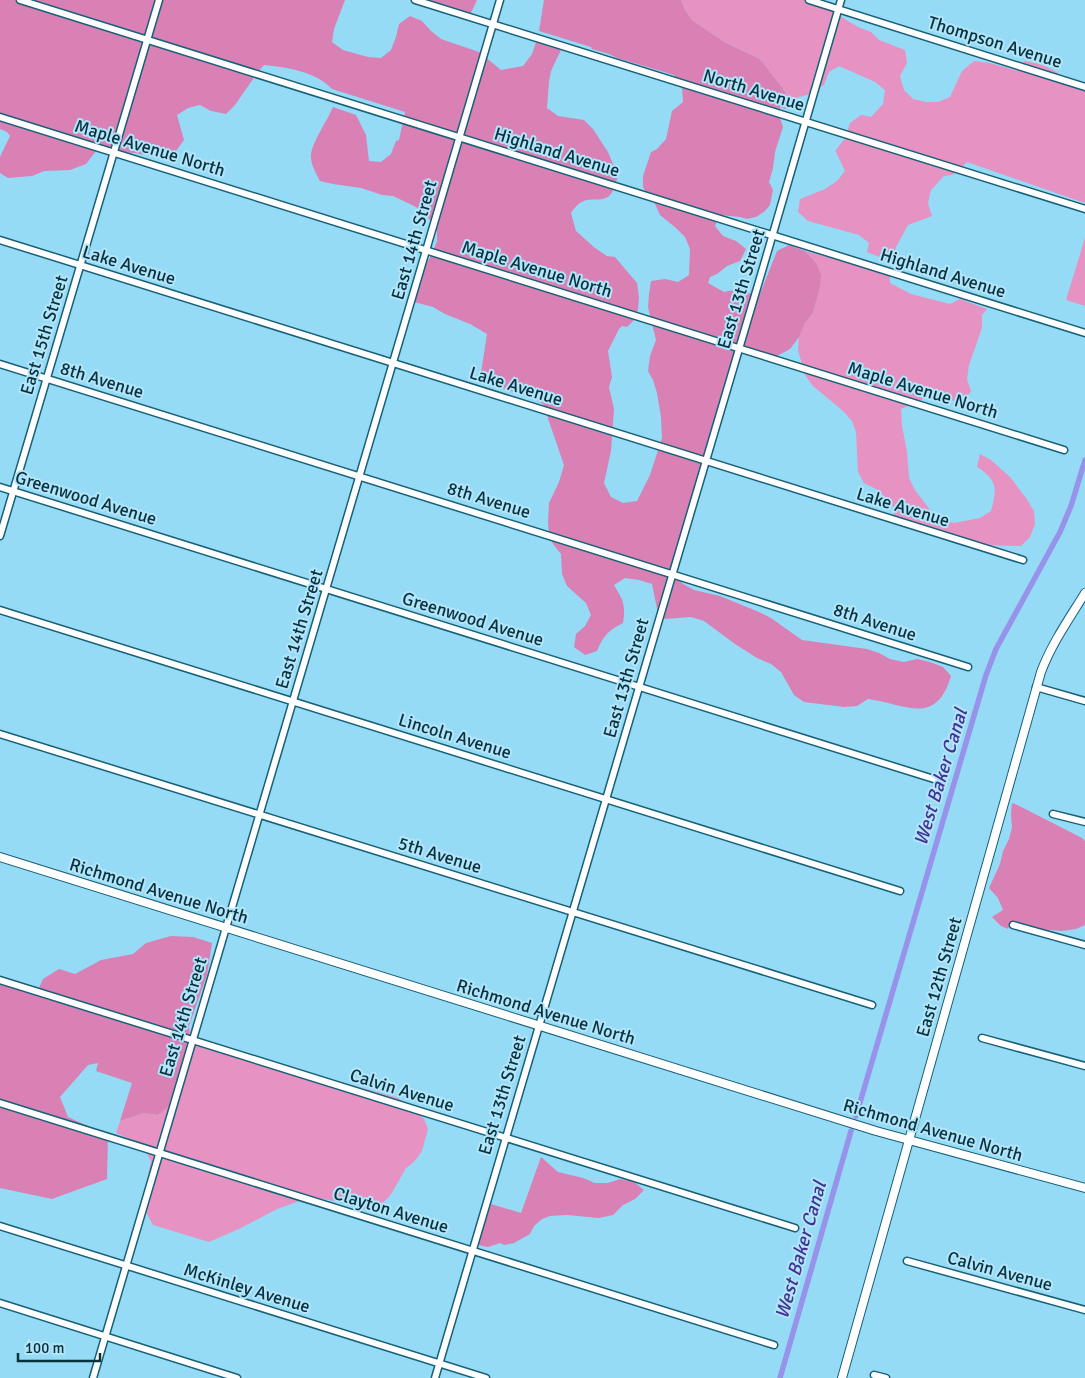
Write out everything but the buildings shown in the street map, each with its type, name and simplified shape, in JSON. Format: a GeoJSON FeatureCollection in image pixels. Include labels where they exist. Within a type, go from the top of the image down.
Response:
{"type":"FeatureCollection","features":[{"type":"Feature","properties":{"kind":"street","name":"Highland Avenue"},"geometry":{"type":"LineString","coordinates":[[20,0],[1085,333]]}},
{"type":"Feature","properties":{"kind":"street","name":"East 15th Street"},"geometry":{"type":"LineString","coordinates":[[0,536],[159,0]]}},
{"type":"Feature","properties":{"kind":"street","name":"North Avenue"},"geometry":{"type":"LineString","coordinates":[[415,0],[1085,210]]}},
{"type":"Feature","properties":{"kind":"street","name":"East 14th Street"},"geometry":{"type":"LineString","coordinates":[[93,1378],[500,0]]}},
{"type":"Feature","properties":{"kind":"street","name":"Thompson Avenue"},"geometry":{"type":"LineString","coordinates":[[809,0],[1085,86]]}},
{"type":"Feature","properties":{"kind":"street","name":"East 13th Street"},"geometry":{"type":"LineString","coordinates":[[435,1378],[841,0]]}},
{"type":"Feature","properties":{"kind":"street","name":"Maple Avenue North"},"geometry":{"type":"LineString","coordinates":[[0,117],[1064,450]]}},
{"type":"Feature","properties":{"kind":"street","name":"Lake Avenue"},"geometry":{"type":"LineString","coordinates":[[0,240],[1023,560]]}},
{"type":"Feature","properties":{"kind":"street","name":"8th Avenue"},"geometry":{"type":"LineString","coordinates":[[0,364],[968,667]]}},
{"type":"Feature","properties":{"kind":"street","name":"Greenwood Avenue"},"geometry":{"type":"LineString","coordinates":[[0,487],[937,780]]}},
{"type":"Feature","properties":{"kind":"street","name":"East 12th Street"},"geometry":{"type":"LineString","coordinates":[[842,1378],[1036,687],[1051,646],[1085,593]]}},
{"type":"Feature","properties":{"kind":"street","name":"Lincoln Avenue"},"geometry":{"type":"LineString","coordinates":[[0,610],[900,891]]}},
{"type":"Feature","properties":{"kind":"street"},"geometry":{"type":"LineString","coordinates":[[1036,687],[1085,700]]}},
{"type":"Feature","properties":{"kind":"street","name":"5th Avenue"},"geometry":{"type":"LineString","coordinates":[[0,734],[872,1006]]}},
{"type":"Feature","properties":{"kind":"street"},"geometry":{"type":"LineString","coordinates":[[1053,814],[1085,822]]}},
{"type":"Feature","properties":{"kind":"street","name":"Richmond Avenue North"},"geometry":{"type":"LineString","coordinates":[[0,856],[909,1141],[1085,1188]]}},
{"type":"Feature","properties":{"kind":"street"},"geometry":{"type":"LineString","coordinates":[[1013,925],[1085,944]]}},
{"type":"Feature","properties":{"kind":"street","name":"Calvin Avenue"},"geometry":{"type":"LineString","coordinates":[[0,980],[795,1228]]}},
{"type":"Feature","properties":{"kind":"street"},"geometry":{"type":"LineString","coordinates":[[982,1038],[1085,1066]]}},
{"type":"Feature","properties":{"kind":"street","name":"Clayton Avenue"},"geometry":{"type":"LineString","coordinates":[[0,1103],[774,1345]]}},
{"type":"Feature","properties":{"kind":"street","name":"McKinley Avenue"},"geometry":{"type":"LineString","coordinates":[[0,1226],[486,1378]]}},
{"type":"Feature","properties":{"kind":"street","name":"Calvin Avenue"},"geometry":{"type":"LineString","coordinates":[[906,1261],[1085,1310]]}},
{"type":"Feature","properties":{"kind":"street"},"geometry":{"type":"LineString","coordinates":[[0,1304],[237,1378]]}},
{"type":"Feature","properties":{"kind":"street"},"geometry":{"type":"LineString","coordinates":[[874,1375],[886,1378]]}},
{"type":"Feature","properties":{"kind":"shaded area"},"geometry":{"type":"Polygon","coordinates":[[[0,0],[345,0],[334,29],[332,42],[343,50],[368,57],[381,58],[391,50],[399,24],[410,16],[422,21],[441,39],[479,52],[501,70],[523,66],[532,54],[536,42],[561,50],[551,71],[547,108],[558,116],[584,120],[593,129],[608,152],[618,176],[614,189],[606,198],[587,200],[576,206],[571,213],[576,231],[607,256],[615,257],[637,283],[639,297],[636,318],[627,327],[622,326],[619,329],[608,351],[612,377],[609,387],[614,409],[611,451],[604,483],[611,497],[623,503],[637,501],[650,475],[662,438],[657,393],[648,371],[650,356],[656,340],[648,307],[651,281],[665,279],[678,282],[689,275],[690,249],[685,237],[660,215],[643,187],[643,176],[651,152],[657,149],[666,139],[672,111],[683,102],[682,87],[674,75],[617,58],[591,47],[539,31],[544,0],[681,0],[692,20],[724,42],[760,59],[784,90],[789,100],[786,109],[780,107],[780,118],[783,127],[775,152],[769,182],[773,190],[770,205],[756,217],[747,219],[721,215],[714,219],[717,220],[715,226],[723,236],[736,241],[746,249],[740,261],[727,266],[710,277],[708,283],[724,292],[760,294],[777,251],[789,245],[805,251],[816,263],[821,275],[813,313],[790,349],[777,356],[761,355],[743,350],[736,359],[674,575],[683,584],[694,590],[720,596],[771,618],[802,640],[867,649],[890,659],[904,662],[917,659],[943,667],[951,676],[945,692],[937,702],[928,707],[918,709],[868,699],[857,706],[844,707],[804,702],[794,695],[781,672],[771,664],[757,658],[735,644],[704,621],[691,617],[665,619],[657,609],[652,584],[625,578],[614,585],[623,603],[623,623],[607,634],[597,651],[585,655],[574,647],[576,634],[585,626],[591,615],[586,603],[567,586],[562,574],[561,554],[549,536],[549,503],[559,482],[564,465],[543,404],[532,397],[489,385],[480,379],[487,334],[433,307],[414,302],[424,267],[437,241],[437,232],[433,223],[422,211],[393,196],[320,181],[312,165],[312,149],[333,107],[356,115],[366,135],[369,161],[381,162],[391,154],[396,141],[399,140],[405,112],[332,89],[318,78],[301,71],[264,65],[235,105],[226,114],[211,111],[200,105],[188,108],[177,115],[184,140],[176,151],[163,158],[135,153],[96,151],[86,164],[70,170],[44,171],[32,176],[8,178],[0,173],[0,157],[10,136],[7,132],[0,129],[0,0]]]}},
{"type":"Feature","properties":{"kind":"shaded area"},"geometry":{"type":"Polygon","coordinates":[[[425,0],[477,0],[470,15],[425,0]]]}},
{"type":"Feature","properties":{"kind":"shaded area"},"geometry":{"type":"Polygon","coordinates":[[[681,0],[806,0],[830,10],[858,27],[871,32],[879,40],[905,50],[907,63],[900,76],[904,90],[913,99],[926,102],[938,102],[950,97],[962,71],[974,61],[990,63],[1018,71],[1025,61],[1040,64],[1065,78],[1085,86],[1085,203],[967,162],[952,175],[944,176],[931,190],[928,203],[932,216],[908,225],[896,247],[892,262],[867,252],[869,243],[859,235],[808,221],[798,212],[800,199],[825,189],[837,181],[845,171],[835,150],[845,138],[850,123],[861,115],[871,117],[883,104],[885,90],[875,82],[839,66],[829,72],[824,85],[812,87],[810,94],[789,100],[784,90],[760,59],[724,42],[692,20],[681,0]]]}},
{"type":"Feature","properties":{"kind":"shaded area"},"geometry":{"type":"Polygon","coordinates":[[[1085,238],[1085,306],[1066,300],[1085,238]]]}},
{"type":"Feature","properties":{"kind":"shaded area"},"geometry":{"type":"Polygon","coordinates":[[[805,251],[850,261],[890,276],[890,283],[911,294],[950,304],[960,299],[987,309],[982,315],[982,328],[969,365],[967,379],[971,391],[964,402],[928,397],[901,409],[909,478],[915,490],[931,511],[941,519],[954,523],[980,518],[991,511],[995,491],[989,476],[977,467],[980,454],[991,460],[1010,477],[1034,511],[1035,524],[1030,537],[1021,546],[983,545],[894,520],[894,508],[886,498],[876,489],[864,483],[858,472],[856,432],[852,421],[813,386],[805,375],[798,350],[799,336],[805,323],[813,313],[820,287],[816,263],[805,251]]]}},
{"type":"Feature","properties":{"kind":"shaded area"},"geometry":{"type":"Polygon","coordinates":[[[1012,803],[1085,841],[1085,925],[1076,929],[1062,931],[1037,929],[1024,924],[1010,924],[1008,929],[1001,926],[992,917],[1003,910],[998,898],[989,888],[1009,839],[1012,827],[1012,803]]]}},
{"type":"Feature","properties":{"kind":"shaded area"},"geometry":{"type":"Polygon","coordinates":[[[171,936],[193,937],[212,943],[207,975],[189,1026],[188,1056],[179,1097],[158,1115],[144,1113],[120,1121],[132,1083],[96,1071],[98,1063],[88,1065],[60,1097],[68,1117],[108,1135],[107,1179],[52,1199],[0,1188],[0,976],[39,988],[43,979],[59,969],[75,974],[101,960],[133,954],[146,943],[171,936]]]}},
{"type":"Feature","properties":{"kind":"shaded area"},"geometry":{"type":"Polygon","coordinates":[[[189,1026],[191,1040],[398,1098],[424,1119],[428,1129],[422,1151],[414,1162],[406,1168],[390,1196],[376,1209],[368,1210],[340,1202],[311,1197],[277,1209],[209,1242],[153,1225],[142,1205],[151,1161],[142,1145],[116,1133],[120,1121],[144,1113],[159,1115],[188,1056],[189,1026]]]}},
{"type":"Feature","properties":{"kind":"shaded area"},"geometry":{"type":"Polygon","coordinates":[[[541,1157],[558,1172],[595,1183],[608,1183],[620,1179],[634,1182],[644,1190],[635,1199],[623,1205],[613,1215],[599,1218],[567,1215],[550,1216],[542,1219],[534,1226],[530,1234],[514,1243],[504,1245],[500,1243],[488,1247],[478,1245],[491,1204],[521,1213],[541,1157]]]}},
{"type":"Feature","properties":{"kind":"waterway","name":"West Baker Canal"},"geometry":{"type":"LineString","coordinates":[[856,1116],[986,675],[996,649],[1060,532],[1071,506],[1085,460]]}},
{"type":"Feature","properties":{"kind":"waterway","name":"West Baker Canal"},"geometry":{"type":"LineString","coordinates":[[780,1378],[851,1131]]}}]}
